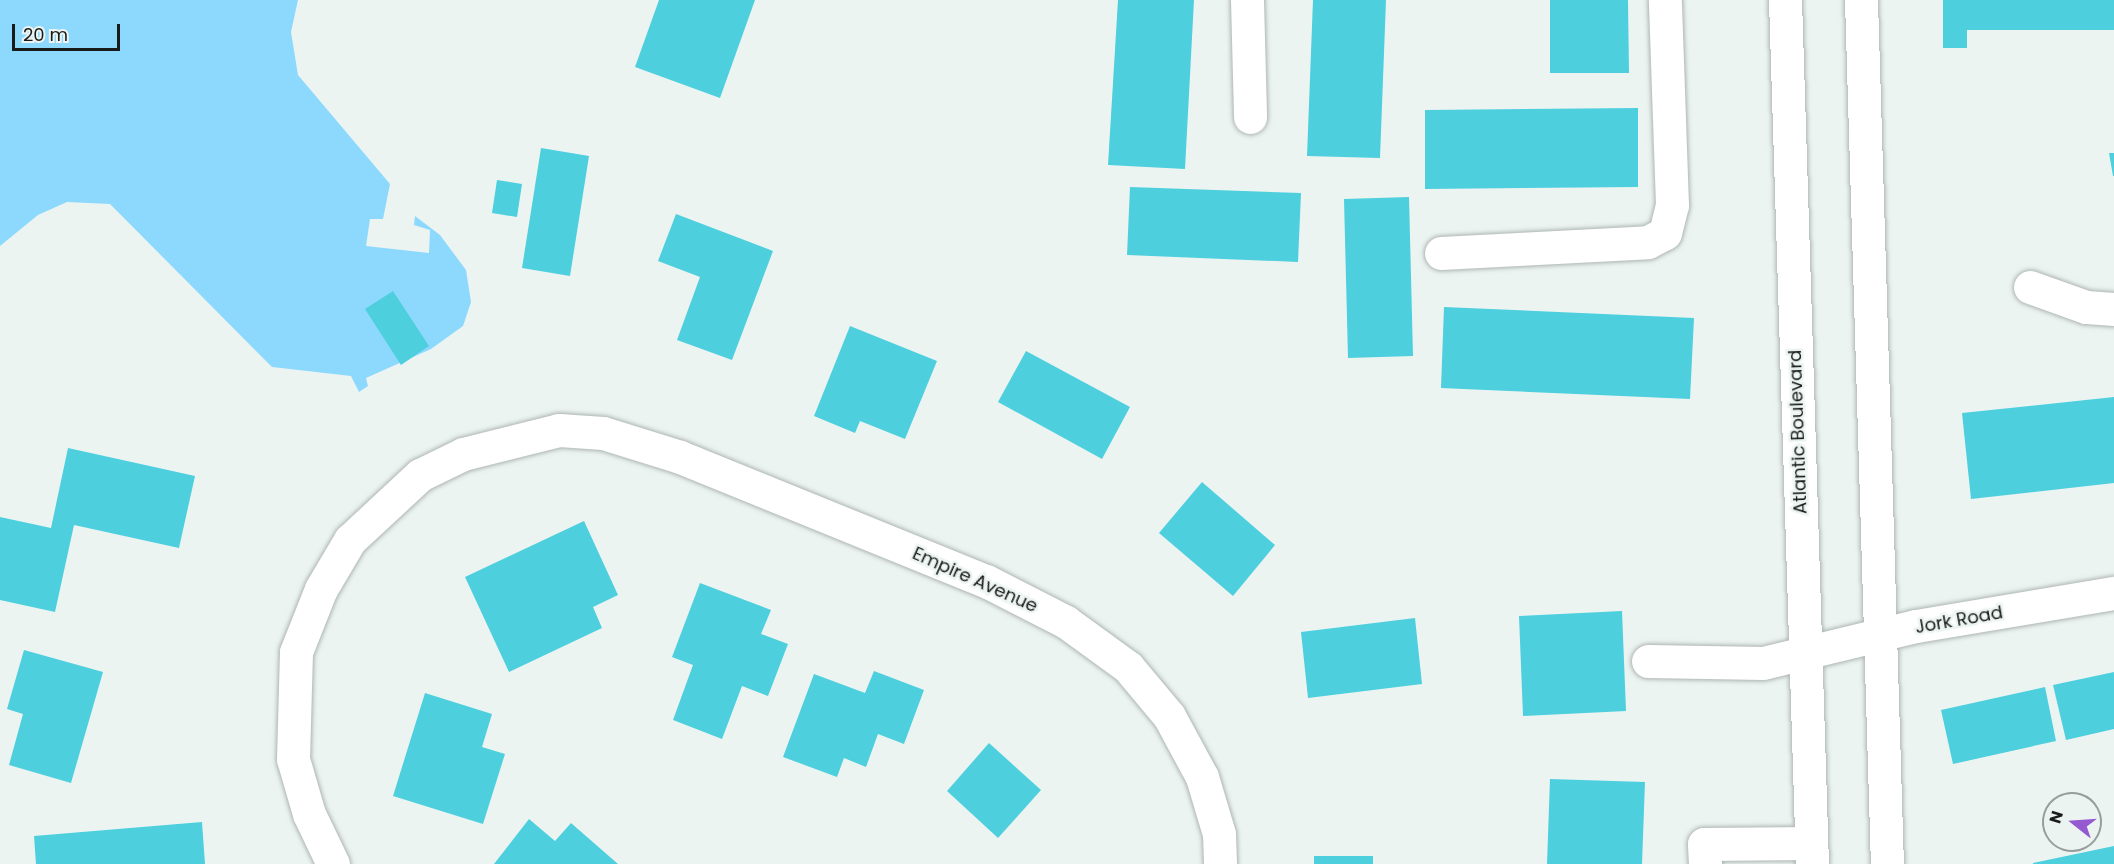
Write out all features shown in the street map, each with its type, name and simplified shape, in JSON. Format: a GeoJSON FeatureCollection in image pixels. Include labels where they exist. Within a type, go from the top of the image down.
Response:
{"type":"FeatureCollection","features":[{"type":"Feature","properties":{"kind":"street"},"geometry":{"type":"LineString","coordinates":[[1246,0],[1250,117]]}},
{"type":"Feature","properties":{"kind":"street"},"geometry":{"type":"LineString","coordinates":[[1441,252],[1648,242],[1665,233],[1672,205],[1665,0]]}},
{"type":"Feature","properties":{"kind":"street","name":"Atlantic Boulevard"},"geometry":{"type":"LineString","coordinates":[[1785,0],[1811,854]]}},
{"type":"Feature","properties":{"kind":"street"},"geometry":{"type":"LineString","coordinates":[[1861,0],[1887,864]]}},
{"type":"Feature","properties":{"kind":"street"},"geometry":{"type":"LineString","coordinates":[[2030,287],[2086,306],[2114,309]]}},
{"type":"Feature","properties":{"kind":"street","name":"Empire Avenue"},"geometry":{"type":"LineString","coordinates":[[333,864],[309,814],[293,759],[290,701],[296,652],[321,589],[350,540],[420,475],[463,454],[559,430],[603,433],[680,457],[986,581],[1066,622],[1128,667],[1169,716],[1202,777],[1219,834],[1220,864]]}},
{"type":"Feature","properties":{"kind":"street","name":"Jork Road"},"geometry":{"type":"LineString","coordinates":[[1648,661],[1763,663],[1804,652],[1881,638],[1916,626],[2114,593]]}},
{"type":"Feature","properties":{"kind":"street"},"geometry":{"type":"LineString","coordinates":[[1705,864],[1704,844],[1811,854]]}},
{"type":"Feature","properties":{"kind":"water"},"geometry":{"type":"Polygon","coordinates":[[[0,0],[298,0],[291,32],[298,75],[390,184],[383,219],[370,219],[366,246],[429,253],[430,230],[414,225],[415,216],[440,235],[466,270],[471,302],[463,326],[431,349],[366,378],[368,386],[359,392],[351,376],[272,367],[110,204],[67,202],[38,215],[0,246],[0,0]]]}},
{"type":"Feature","properties":{"kind":"building"},"geometry":{"type":"Polygon","coordinates":[[[659,0],[755,0],[720,98],[635,67],[659,0]]]}},
{"type":"Feature","properties":{"kind":"building"},"geometry":{"type":"Polygon","coordinates":[[[1118,0],[1194,0],[1185,169],[1108,165],[1118,0]]]}},
{"type":"Feature","properties":{"kind":"building"},"geometry":{"type":"Polygon","coordinates":[[[1313,0],[1386,0],[1380,158],[1307,156],[1313,0]]]}},
{"type":"Feature","properties":{"kind":"building"},"geometry":{"type":"Polygon","coordinates":[[[1550,0],[1628,0],[1629,73],[1550,73],[1550,0]]]}},
{"type":"Feature","properties":{"kind":"building"},"geometry":{"type":"Polygon","coordinates":[[[1943,0],[2114,0],[2114,30],[1967,30],[1967,48],[1943,48],[1943,0]]]}},
{"type":"Feature","properties":{"kind":"building"},"geometry":{"type":"Polygon","coordinates":[[[1638,108],[1638,187],[1425,189],[1425,110],[1638,108]]]}},
{"type":"Feature","properties":{"kind":"building"},"geometry":{"type":"Polygon","coordinates":[[[541,148],[589,156],[570,276],[522,268],[541,148]]]}},
{"type":"Feature","properties":{"kind":"building"},"geometry":{"type":"Polygon","coordinates":[[[2109,153],[2114,153],[2114,176],[2113,176],[2109,153]]]}},
{"type":"Feature","properties":{"kind":"building"},"geometry":{"type":"Polygon","coordinates":[[[497,180],[522,184],[517,217],[492,213],[497,180]]]}},
{"type":"Feature","properties":{"kind":"building"},"geometry":{"type":"Polygon","coordinates":[[[1130,187],[1301,193],[1298,262],[1127,255],[1130,187]]]}},
{"type":"Feature","properties":{"kind":"building"},"geometry":{"type":"Polygon","coordinates":[[[1409,197],[1413,356],[1348,358],[1344,199],[1409,197]]]}},
{"type":"Feature","properties":{"kind":"building"},"geometry":{"type":"Polygon","coordinates":[[[676,214],[773,251],[732,360],[677,340],[700,277],[658,261],[676,214]]]}},
{"type":"Feature","properties":{"kind":"building"},"geometry":{"type":"Polygon","coordinates":[[[393,291],[429,346],[401,365],[365,309],[393,291]]]}},
{"type":"Feature","properties":{"kind":"building"},"geometry":{"type":"Polygon","coordinates":[[[1444,307],[1694,318],[1690,399],[1441,388],[1444,307]]]}},
{"type":"Feature","properties":{"kind":"building"},"geometry":{"type":"Polygon","coordinates":[[[850,326],[937,361],[905,439],[860,421],[855,433],[814,416],[850,326]]]}},
{"type":"Feature","properties":{"kind":"building"},"geometry":{"type":"Polygon","coordinates":[[[1026,351],[1130,407],[1102,459],[998,402],[1026,351]]]}},
{"type":"Feature","properties":{"kind":"building"},"geometry":{"type":"Polygon","coordinates":[[[2114,397],[2114,483],[1971,499],[1962,413],[2114,397]]]}},
{"type":"Feature","properties":{"kind":"building"},"geometry":{"type":"Polygon","coordinates":[[[68,448],[195,476],[179,548],[74,525],[55,612],[0,600],[0,517],[51,528],[68,448]]]}},
{"type":"Feature","properties":{"kind":"building"},"geometry":{"type":"Polygon","coordinates":[[[1202,482],[1275,545],[1233,596],[1159,533],[1202,482]]]}},
{"type":"Feature","properties":{"kind":"building"},"geometry":{"type":"Polygon","coordinates":[[[584,521],[618,595],[593,607],[602,628],[509,672],[465,577],[584,521]]]}},
{"type":"Feature","properties":{"kind":"building"},"geometry":{"type":"Polygon","coordinates":[[[700,583],[771,610],[761,634],[788,644],[768,696],[742,686],[722,739],[673,720],[693,665],[672,657],[700,583]]]}},
{"type":"Feature","properties":{"kind":"building"},"geometry":{"type":"Polygon","coordinates":[[[1622,611],[1626,711],[1523,716],[1519,616],[1622,611]]]}},
{"type":"Feature","properties":{"kind":"building"},"geometry":{"type":"Polygon","coordinates":[[[1415,618],[1422,684],[1308,698],[1301,632],[1415,618]]]}},
{"type":"Feature","properties":{"kind":"building"},"geometry":{"type":"Polygon","coordinates":[[[24,650],[103,672],[71,783],[9,765],[23,714],[7,709],[24,650]]]}},
{"type":"Feature","properties":{"kind":"building"},"geometry":{"type":"Polygon","coordinates":[[[874,671],[924,690],[904,744],[878,734],[866,767],[844,758],[837,777],[783,757],[814,674],[865,693],[874,671]]]}},
{"type":"Feature","properties":{"kind":"building"},"geometry":{"type":"Polygon","coordinates":[[[2114,672],[2114,729],[2066,740],[2053,685],[2114,672]]]}},
{"type":"Feature","properties":{"kind":"building"},"geometry":{"type":"Polygon","coordinates":[[[2045,687],[2056,741],[1953,764],[1941,710],[2045,687]]]}},
{"type":"Feature","properties":{"kind":"building"},"geometry":{"type":"Polygon","coordinates":[[[425,693],[492,714],[482,747],[505,754],[483,824],[393,796],[425,693]]]}},
{"type":"Feature","properties":{"kind":"building"},"geometry":{"type":"Polygon","coordinates":[[[989,743],[1041,790],[998,838],[947,791],[989,743]]]}},
{"type":"Feature","properties":{"kind":"building"},"geometry":{"type":"Polygon","coordinates":[[[1550,779],[1645,782],[1642,864],[1547,864],[1550,779]]]}},
{"type":"Feature","properties":{"kind":"building"},"geometry":{"type":"Polygon","coordinates":[[[529,819],[555,841],[571,823],[618,864],[494,864],[529,819]]]}},
{"type":"Feature","properties":{"kind":"building"},"geometry":{"type":"Polygon","coordinates":[[[202,822],[205,864],[36,864],[34,836],[202,822]]]}},
{"type":"Feature","properties":{"kind":"building"},"geometry":{"type":"Polygon","coordinates":[[[2114,846],[2114,864],[2033,864],[2085,852],[2102,852],[2102,849],[2114,846]]]}},
{"type":"Feature","properties":{"kind":"building"},"geometry":{"type":"Polygon","coordinates":[[[1314,856],[1373,856],[1373,864],[1314,864],[1314,856]]]}}]}
